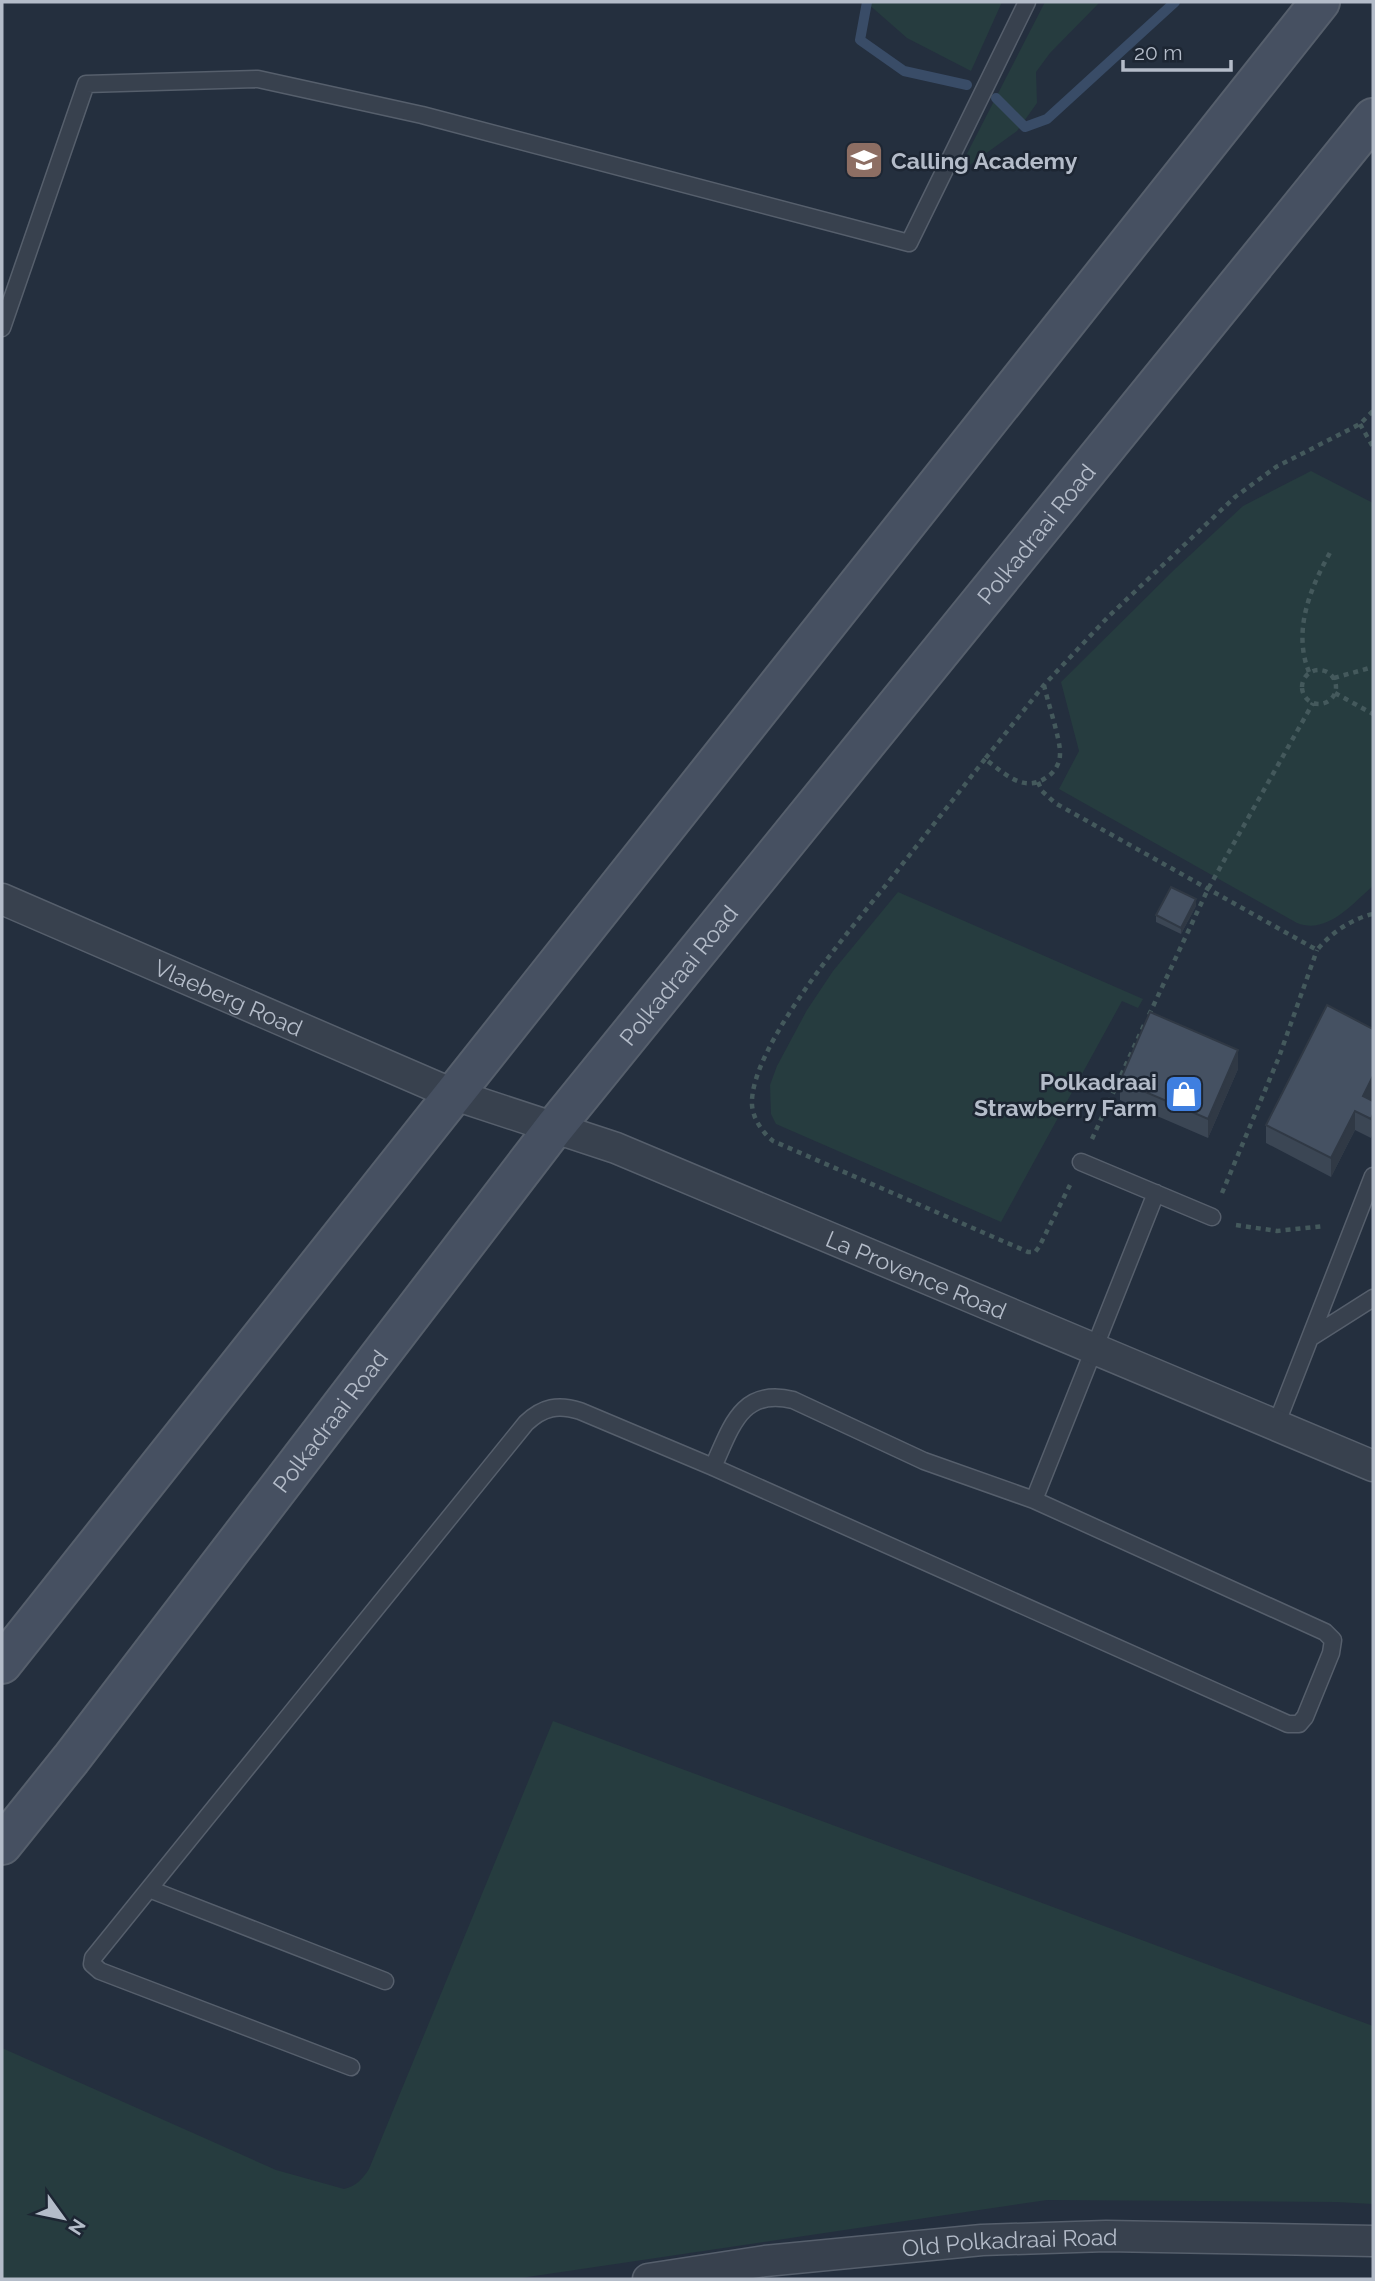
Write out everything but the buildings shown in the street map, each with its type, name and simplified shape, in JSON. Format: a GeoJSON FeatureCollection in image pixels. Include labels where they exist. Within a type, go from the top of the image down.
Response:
{"type":"FeatureCollection","features":[{"type":"Feature","properties":{"kind":"main road"},"geometry":{"type":"LineString","coordinates":[[2,1664],[1320,2]]}},
{"type":"Feature","properties":{"kind":"main road","name":"Polkadraai Road"},"geometry":{"type":"LineString","coordinates":[[2,1845],[554,1128],[1373,118]]}},
{"type":"Feature","properties":{"kind":"street","name":"Vlaeberg Road"},"geometry":{"type":"LineString","coordinates":[[2,899],[455,1095]]}},
{"type":"Feature","properties":{"kind":"street","name":"La Provence Road"},"geometry":{"type":"LineString","coordinates":[[455,1095],[616,1148],[1373,1466]]}},
{"type":"Feature","properties":{"kind":"street","name":"Old Polkadraai Road"},"geometry":{"type":"LineString","coordinates":[[648,2279],[765,2261],[982,2240],[1106,2236],[1373,2241]]}},
{"type":"Feature","properties":{"kind":"lane"},"geometry":{"type":"LineString","coordinates":[[2,328],[86,84],[258,79],[422,115],[909,243],[1027,2]]}},
{"type":"Feature","properties":{"kind":"lane"},"geometry":{"type":"LineString","coordinates":[[1081,1162],[1212,1217]]}},
{"type":"Feature","properties":{"kind":"lane"},"geometry":{"type":"LineString","coordinates":[[1276,1425],[1373,1176]]}},
{"type":"Feature","properties":{"kind":"lane"},"geometry":{"type":"LineString","coordinates":[[1034,1500],[1156,1193]]}},
{"type":"Feature","properties":{"kind":"lane"},"geometry":{"type":"LineString","coordinates":[[1310,1338],[1373,1298]]}},
{"type":"Feature","properties":{"kind":"lane"},"geometry":{"type":"LineString","coordinates":[[351,2067],[95,1968],[92,1964],[96,1953],[536,1414],[556,1406],[568,1407],[713,1467],[1288,1724],[1296,1725],[1302,1722],[1332,1653],[1333,1640],[1330,1636],[1034,1500],[924,1461],[793,1400],[767,1396],[752,1401],[731,1427],[713,1467]]}},
{"type":"Feature","properties":{"kind":"lane"},"geometry":{"type":"LineString","coordinates":[[149,1889],[385,1981]]}},
{"type":"Feature","properties":{"kind":"path"},"geometry":{"type":"LineString","coordinates":[[1314,703],[1208,889],[1081,1162],[1035,1252],[1028,1252],[773,1141],[767,1136],[755,1117],[752,1105],[766,1056],[795,1004],[1044,685],[1146,579],[1235,497],[1276,467],[1360,424],[1373,411]]}},
{"type":"Feature","properties":{"kind":"path"},"geometry":{"type":"LineString","coordinates":[[1360,424],[1373,447]]}},
{"type":"Feature","properties":{"kind":"path"},"geometry":{"type":"LineString","coordinates":[[1309,672],[1302,651],[1304,625],[1311,591],[1332,549]]}},
{"type":"Feature","properties":{"kind":"path"},"geometry":{"type":"LineString","coordinates":[[1334,678],[1373,667]]}},
{"type":"Feature","properties":{"kind":"path"},"geometry":{"type":"LineString","coordinates":[[1324,670],[1334,678],[1337,687],[1335,693],[1325,703],[1314,703],[1305,698],[1301,690],[1302,680],[1309,672],[1324,670]]}},
{"type":"Feature","properties":{"kind":"path"},"geometry":{"type":"LineString","coordinates":[[985,759],[1020,783],[1038,782],[1053,772],[1060,756],[1060,746],[1044,685]]}},
{"type":"Feature","properties":{"kind":"path"},"geometry":{"type":"LineString","coordinates":[[1335,693],[1373,714]]}},
{"type":"Feature","properties":{"kind":"path"},"geometry":{"type":"LineString","coordinates":[[1038,782],[1042,791],[1055,803],[1317,950]]}},
{"type":"Feature","properties":{"kind":"path"},"geometry":{"type":"LineString","coordinates":[[1356,1220],[1301,1230],[1277,1231],[1246,1227],[1212,1217],[1279,1057],[1317,950],[1334,932],[1355,920],[1373,915]]}},
{"type":"Feature","properties":{"kind":"green space"},"geometry":{"type":"Polygon","coordinates":[[[866,2],[1002,2],[971,71],[907,38],[866,2]]]}},
{"type":"Feature","properties":{"kind":"green space"},"geometry":{"type":"Polygon","coordinates":[[[1045,2],[1100,2],[1050,53],[1036,72],[1037,103],[1017,131],[956,175],[1045,2]]]}},
{"type":"Feature","properties":{"kind":"green space"},"geometry":{"type":"Polygon","coordinates":[[[1311,471],[1373,503],[1373,886],[1338,916],[1319,925],[1308,926],[1297,923],[1059,789],[1079,751],[1061,682],[1243,506],[1311,471]]]}},
{"type":"Feature","properties":{"kind":"green space"},"geometry":{"type":"Polygon","coordinates":[[[898,892],[1143,999],[1138,1008],[1122,1001],[1001,1222],[776,1124],[771,1114],[770,1085],[777,1066],[807,1010],[833,971],[898,892]]]}},
{"type":"Feature","properties":{"kind":"green space"},"geometry":{"type":"Polygon","coordinates":[[[553,1721],[1373,2026],[1373,2204],[1047,2200],[514,2279],[2,2279],[2,2048],[276,2170],[344,2189],[361,2179],[369,2169],[553,1721]]]}},
{"type":"Feature","properties":{"kind":"waterway"},"geometry":{"type":"LineString","coordinates":[[867,2],[860,40],[904,71],[967,85]]}},
{"type":"Feature","properties":{"kind":"waterway"},"geometry":{"type":"LineString","coordinates":[[996,98],[1025,127],[1047,119],[1175,2]]}},
{"type":"Feature","properties":{"kind":"place","name":"Calling Academy"},"geometry":{"type":"Point","coordinates":[864,160]}},
{"type":"Feature","properties":{"kind":"place","name":"Polkadraai Strawberry Farm"},"geometry":{"type":"Point","coordinates":[1184,1094]}}]}
